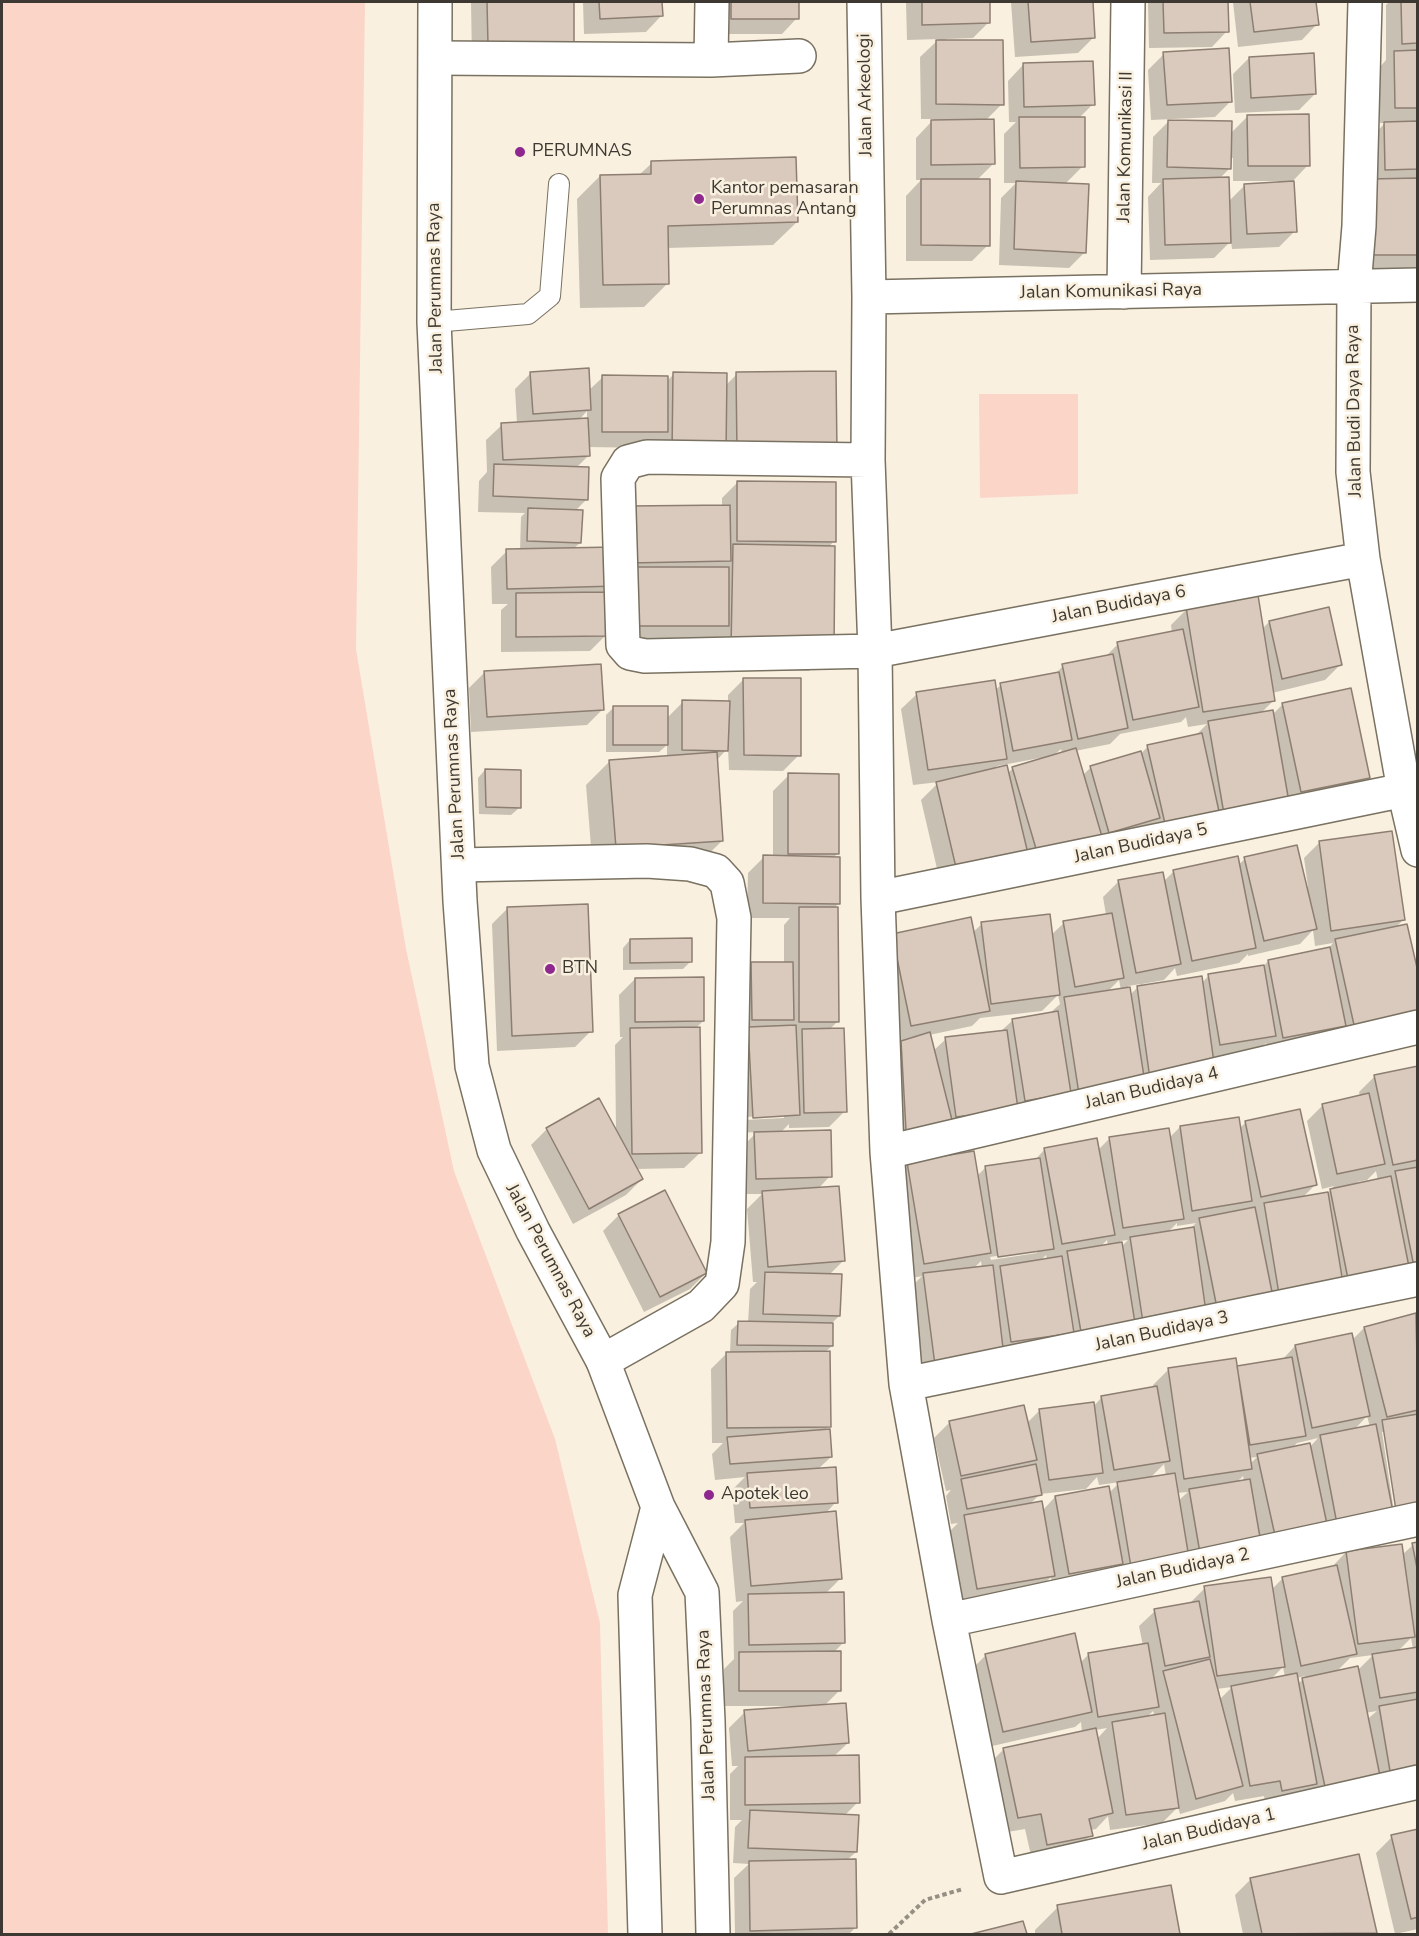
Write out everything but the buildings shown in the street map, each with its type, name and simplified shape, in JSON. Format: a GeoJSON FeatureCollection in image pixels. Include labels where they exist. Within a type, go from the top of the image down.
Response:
{"type":"FeatureCollection","features":[{"type":"Feature","properties":{"kind":"street","name":"Jalan Perumnas Raya"},"geometry":{"type":"LineString","coordinates":[[435,2],[434,322],[459,865],[472,1066],[494,1150],[533,1231],[603,1361],[658,1507],[702,1592],[708,1721],[713,1935]]}},
{"type":"Feature","properties":{"kind":"street"},"geometry":{"type":"LineString","coordinates":[[711,60],[712,2]]}},
{"type":"Feature","properties":{"kind":"street","name":"Jalan Arkeologi"},"geometry":{"type":"LineString","coordinates":[[864,2],[869,297],[868,460],[875,651],[878,898],[887,1152],[906,1384],[949,1620],[1001,1877]]}},
{"type":"Feature","properties":{"kind":"street","name":"Jalan Komunikasi II"},"geometry":{"type":"LineString","coordinates":[[1124,292],[1128,2]]}},
{"type":"Feature","properties":{"kind":"street","name":"Jalan Budi Daya Raya"},"geometry":{"type":"LineString","coordinates":[[1365,2],[1359,226],[1354,287],[1353,472],[1363,559],[1404,790],[1418,850]]}},
{"type":"Feature","properties":{"kind":"street"},"geometry":{"type":"LineString","coordinates":[[436,58],[711,60],[799,56]]}},
{"type":"Feature","properties":{"kind":"street","name":"Jalan Komunikasi Raya"},"geometry":{"type":"LineString","coordinates":[[869,297],[1418,285]]}},
{"type":"Feature","properties":{"kind":"street","name":"Jalan Budidaya 6"},"geometry":{"type":"LineString","coordinates":[[868,460],[646,457],[628,462],[618,478],[623,645],[630,653],[645,656],[875,651],[1363,559]]}},
{"type":"Feature","properties":{"kind":"street","name":"Jalan Budidaya 5"},"geometry":{"type":"LineString","coordinates":[[878,898],[1404,790]]}},
{"type":"Feature","properties":{"kind":"street"},"geometry":{"type":"LineString","coordinates":[[459,865],[647,861],[690,864],[716,871],[727,883],[734,918],[728,1242],[722,1284],[701,1306],[603,1361]]}},
{"type":"Feature","properties":{"kind":"street","name":"Jalan Budidaya 4"},"geometry":{"type":"LineString","coordinates":[[887,1152],[1418,1027]]}},
{"type":"Feature","properties":{"kind":"street","name":"Jalan Budidaya 3"},"geometry":{"type":"LineString","coordinates":[[906,1384],[1418,1280]]}},
{"type":"Feature","properties":{"kind":"street"},"geometry":{"type":"LineString","coordinates":[[645,1935],[635,1595],[658,1507]]}},
{"type":"Feature","properties":{"kind":"street","name":"Jalan Budidaya 2"},"geometry":{"type":"LineString","coordinates":[[949,1620],[1418,1519]]}},
{"type":"Feature","properties":{"kind":"street","name":"Jalan Budidaya 1"},"geometry":{"type":"LineString","coordinates":[[1001,1877],[1418,1782]]}},
{"type":"Feature","properties":{"kind":"lane"},"geometry":{"type":"LineString","coordinates":[[434,322],[528,314],[550,296],[559,184]]}},
{"type":"Feature","properties":{"kind":"path"},"geometry":{"type":"LineString","coordinates":[[889,1935],[925,1900],[1001,1877]]}},
{"type":"Feature","properties":{"kind":"shaded area"},"geometry":{"type":"Polygon","coordinates":[[[2,2],[365,2],[356,649],[406,949],[454,1171],[555,1439],[600,1623],[608,1934],[2,1934],[2,2]]]}},
{"type":"Feature","properties":{"kind":"shaded area"},"geometry":{"type":"Polygon","coordinates":[[[979,394],[1078,394],[1078,494],[980,498],[979,394]]]}},
{"type":"Feature","properties":{"kind":"place","name":"PERUMNAS"},"geometry":{"type":"Point","coordinates":[520,152]}},
{"type":"Feature","properties":{"kind":"place","name":"Kantor pemasaran Perumnas Antang"},"geometry":{"type":"Point","coordinates":[699,199]}},
{"type":"Feature","properties":{"kind":"place","name":"BTN"},"geometry":{"type":"Point","coordinates":[550,969]}},
{"type":"Feature","properties":{"kind":"place","name":"Apotek leo"},"geometry":{"type":"Point","coordinates":[709,1495]}}]}
